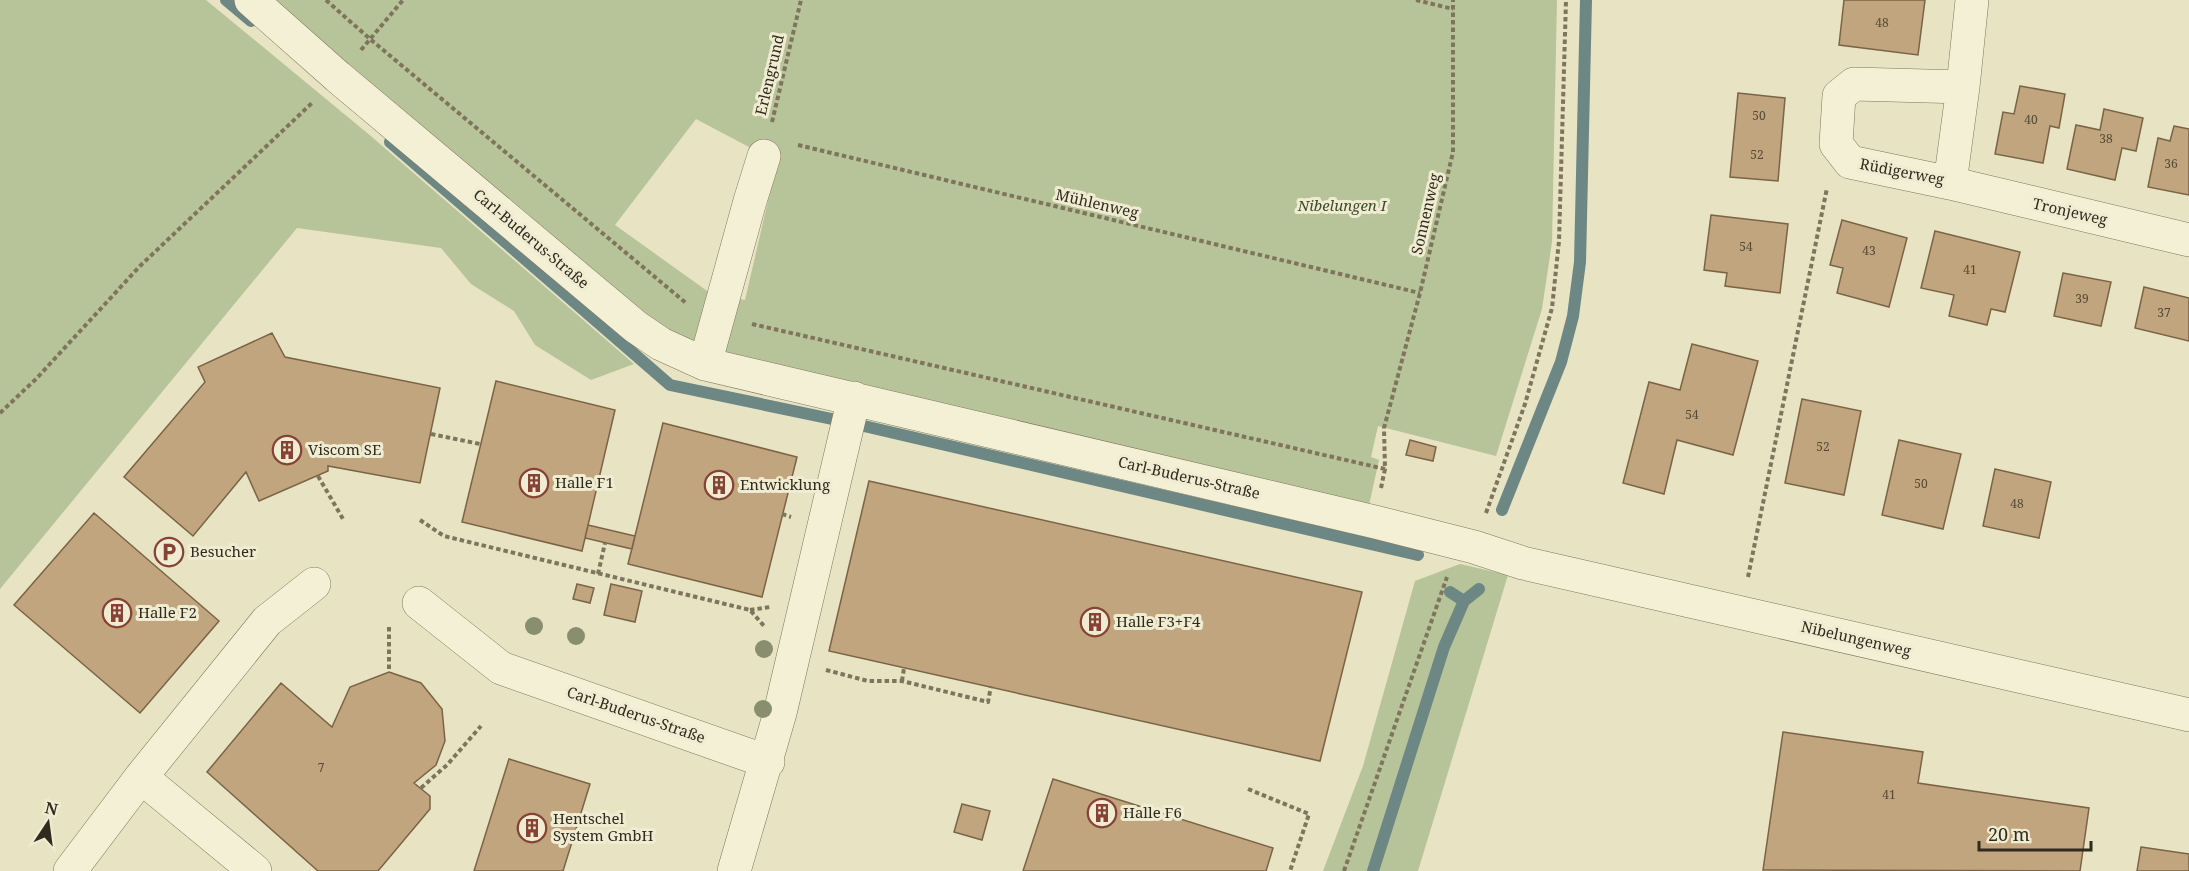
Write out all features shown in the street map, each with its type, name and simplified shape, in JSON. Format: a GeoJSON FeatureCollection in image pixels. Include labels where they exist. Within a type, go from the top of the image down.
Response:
{"type":"FeatureCollection","features":[{"type":"Feature","properties":{"kind":"street","name":"Carl-Buderus-Straße"},"geometry":{"type":"LineString","coordinates":[[251,0],[636,327],[661,344],[705,364],[1466,545],[1522,563]]}},
{"type":"Feature","properties":{"kind":"street","name":"Rüdigerweg"},"geometry":{"type":"LineString","coordinates":[[1836,144],[1850,162],[1950,183],[1972,0]]}},
{"type":"Feature","properties":{"kind":"street"},"geometry":{"type":"LineString","coordinates":[[1836,144],[1839,96],[1854,84],[1963,87]]}},
{"type":"Feature","properties":{"kind":"street"},"geometry":{"type":"LineString","coordinates":[[705,364],[766,147]]}},
{"type":"Feature","properties":{"kind":"street","name":"Tronjeweg"},"geometry":{"type":"LineString","coordinates":[[1950,183],[2189,240]]}},
{"type":"Feature","properties":{"kind":"street"},"geometry":{"type":"LineString","coordinates":[[734,871],[768,762],[854,398]]}},
{"type":"Feature","properties":{"kind":"street","name":"Nibelungenweg"},"geometry":{"type":"LineString","coordinates":[[1522,563],[2189,715]]}},
{"type":"Feature","properties":{"kind":"street"},"geometry":{"type":"LineString","coordinates":[[70,871],[141,777],[267,621],[314,584]]}},
{"type":"Feature","properties":{"kind":"street","name":"Carl-Buderus-Straße"},"geometry":{"type":"LineString","coordinates":[[419,603],[501,668],[768,762]]}},
{"type":"Feature","properties":{"kind":"street"},"geometry":{"type":"LineString","coordinates":[[141,777],[255,871]]}},
{"type":"Feature","properties":{"kind":"path"},"geometry":{"type":"LineString","coordinates":[[326,0],[691,307],[717,316]]}},
{"type":"Feature","properties":{"kind":"path"},"geometry":{"type":"LineString","coordinates":[[0,413],[36,379],[140,266],[338,76],[403,0]]}},
{"type":"Feature","properties":{"kind":"path","name":"Erlengrund"},"geometry":{"type":"LineString","coordinates":[[766,147],[801,0]]}},
{"type":"Feature","properties":{"kind":"path"},"geometry":{"type":"LineString","coordinates":[[1416,0],[1453,9]]}},
{"type":"Feature","properties":{"kind":"path","name":"Sonnenweg"},"geometry":{"type":"LineString","coordinates":[[717,316],[1385,469],[1384,428],[1420,293],[1453,152],[1453,0]]}},
{"type":"Feature","properties":{"kind":"path"},"geometry":{"type":"LineString","coordinates":[[1344,871],[1466,545],[1525,404],[1552,308],[1559,241],[1566,0]]}},
{"type":"Feature","properties":{"kind":"path"},"geometry":{"type":"LineString","coordinates":[[1741,614],[1836,144]]}},
{"type":"Feature","properties":{"kind":"path","name":"Mühlenweg"},"geometry":{"type":"LineString","coordinates":[[766,147],[1420,293]]}},
{"type":"Feature","properties":{"kind":"path"},"geometry":{"type":"LineString","coordinates":[[431,434],[480,444]]}},
{"type":"Feature","properties":{"kind":"path"},"geometry":{"type":"LineString","coordinates":[[318,476],[343,519]]}},
{"type":"Feature","properties":{"kind":"path"},"geometry":{"type":"LineString","coordinates":[[420,520],[444,536],[750,610],[782,644],[795,654],[868,681],[902,681],[988,702],[991,686]]}},
{"type":"Feature","properties":{"kind":"path"},"geometry":{"type":"LineString","coordinates":[[598,574],[605,543]]}},
{"type":"Feature","properties":{"kind":"path"},"geometry":{"type":"LineString","coordinates":[[389,627],[389,672]]}},
{"type":"Feature","properties":{"kind":"path"},"geometry":{"type":"LineString","coordinates":[[902,681],[904,668]]}},
{"type":"Feature","properties":{"kind":"path"},"geometry":{"type":"LineString","coordinates":[[421,788],[447,765],[481,726]]}},
{"type":"Feature","properties":{"kind":"path"},"geometry":{"type":"LineString","coordinates":[[1248,789],[1309,814],[1290,871]]}},
{"type":"Feature","properties":{"kind":"green space"},"geometry":{"type":"Polygon","coordinates":[[[0,0],[206,0],[372,137],[634,364],[591,380],[535,345],[514,311],[471,284],[441,248],[297,228],[0,589],[0,0]]]}},
{"type":"Feature","properties":{"kind":"green space","name":"Nibelungen I"},"geometry":{"type":"Polygon","coordinates":[[[259,0],[1557,0],[1552,242],[1542,309],[1496,456],[1378,426],[1371,457],[1379,460],[1366,519],[664,346],[259,0]],[[696,119],[615,225],[710,293],[745,300],[777,162],[696,119]]]}},
{"type":"Feature","properties":{"kind":"green space"},"geometry":{"type":"Polygon","coordinates":[[[1460,564],[1508,575],[1418,871],[1323,871],[1363,766],[1415,581],[1460,564]]]}},
{"type":"Feature","properties":{"kind":"building"},"geometry":{"type":"Polygon","coordinates":[[[1844,0],[1925,0],[1918,55],[1839,45],[1844,0]]]}},
{"type":"Feature","properties":{"kind":"building"},"geometry":{"type":"Polygon","coordinates":[[[2020,86],[2065,94],[2059,128],[2050,126],[2043,163],[1995,154],[2003,112],[2014,114],[2020,86]]]}},
{"type":"Feature","properties":{"kind":"building"},"geometry":{"type":"Polygon","coordinates":[[[1738,93],[1785,98],[1778,181],[1730,177],[1738,93]]]}},
{"type":"Feature","properties":{"kind":"building"},"geometry":{"type":"Polygon","coordinates":[[[2104,109],[2143,118],[2136,151],[2122,148],[2115,180],[2067,169],[2076,125],[2100,130],[2104,109]]]}},
{"type":"Feature","properties":{"kind":"building"},"geometry":{"type":"Polygon","coordinates":[[[2174,126],[2189,129],[2189,195],[2148,187],[2158,138],[2170,141],[2174,126]]]}},
{"type":"Feature","properties":{"kind":"building"},"geometry":{"type":"Polygon","coordinates":[[[1711,215],[1788,224],[1780,293],[1725,286],[1727,273],[1704,270],[1711,215]]]}},
{"type":"Feature","properties":{"kind":"building"},"geometry":{"type":"Polygon","coordinates":[[[1842,220],[1907,238],[1889,307],[1837,293],[1843,268],[1830,265],[1842,220]]]}},
{"type":"Feature","properties":{"kind":"building"},"geometry":{"type":"Polygon","coordinates":[[[1935,231],[2020,252],[2005,312],[1991,309],[1987,325],[1949,316],[1954,295],[1921,288],[1935,231]]]}},
{"type":"Feature","properties":{"kind":"building"},"geometry":{"type":"Polygon","coordinates":[[[2063,273],[2111,282],[2101,326],[2054,316],[2063,273]]]}},
{"type":"Feature","properties":{"kind":"building"},"geometry":{"type":"Polygon","coordinates":[[[2144,287],[2189,298],[2189,341],[2135,328],[2144,287]]]}},
{"type":"Feature","properties":{"kind":"building","name":"Viscom SE"},"geometry":{"type":"Polygon","coordinates":[[[272,333],[285,357],[440,388],[420,483],[328,466],[328,471],[259,501],[246,472],[193,536],[124,477],[205,382],[198,367],[272,333]]]}},
{"type":"Feature","properties":{"kind":"building"},"geometry":{"type":"Polygon","coordinates":[[[1692,344],[1758,361],[1733,455],[1677,440],[1664,494],[1623,483],[1649,382],[1680,390],[1692,344]]]}},
{"type":"Feature","properties":{"kind":"building","name":"Halle F1"},"geometry":{"type":"Polygon","coordinates":[[[496,381],[615,410],[582,551],[462,522],[496,381]]]}},
{"type":"Feature","properties":{"kind":"building"},"geometry":{"type":"Polygon","coordinates":[[[1802,399],[1861,411],[1844,495],[1785,483],[1802,399]]]}},
{"type":"Feature","properties":{"kind":"building","name":"Entwicklung"},"geometry":{"type":"Polygon","coordinates":[[[663,423],[797,457],[762,597],[628,564],[663,423]]]}},
{"type":"Feature","properties":{"kind":"building"},"geometry":{"type":"Polygon","coordinates":[[[1410,440],[1436,447],[1433,461],[1406,455],[1410,440]]]}},
{"type":"Feature","properties":{"kind":"building"},"geometry":{"type":"Polygon","coordinates":[[[1899,440],[1961,454],[1943,529],[1882,515],[1899,440]]]}},
{"type":"Feature","properties":{"kind":"building"},"geometry":{"type":"Polygon","coordinates":[[[1995,469],[2051,482],[2039,538],[1983,526],[1995,469]]]}},
{"type":"Feature","properties":{"kind":"building","name":"Halle F3+F4"},"geometry":{"type":"Polygon","coordinates":[[[869,481],[1362,592],[1320,761],[829,651],[869,481]]]}},
{"type":"Feature","properties":{"kind":"building","name":"Halle F2"},"geometry":{"type":"Polygon","coordinates":[[[94,513],[219,621],[140,713],[14,605],[94,513]]]}},
{"type":"Feature","properties":{"kind":"building"},"geometry":{"type":"Polygon","coordinates":[[[588,525],[635,536],[632,549],[585,538],[588,525]]]}},
{"type":"Feature","properties":{"kind":"building"},"geometry":{"type":"Polygon","coordinates":[[[577,584],[594,588],[590,603],[573,599],[577,584]]]}},
{"type":"Feature","properties":{"kind":"building"},"geometry":{"type":"Polygon","coordinates":[[[611,584],[642,591],[635,622],[604,615],[611,584]]]}},
{"type":"Feature","properties":{"kind":"building"},"geometry":{"type":"Polygon","coordinates":[[[389,672],[421,683],[442,709],[445,741],[436,765],[414,783],[430,796],[430,809],[378,871],[318,871],[207,772],[281,683],[332,727],[350,687],[389,672]]]}},
{"type":"Feature","properties":{"kind":"building"},"geometry":{"type":"Polygon","coordinates":[[[1783,732],[1923,752],[1918,783],[2089,808],[2080,871],[1763,870],[1783,732]]]}},
{"type":"Feature","properties":{"kind":"building","name":"Hentschel System GmbH"},"geometry":{"type":"Polygon","coordinates":[[[509,759],[590,784],[563,871],[474,871],[509,759]]]}},
{"type":"Feature","properties":{"kind":"building","name":"Halle F6"},"geometry":{"type":"Polygon","coordinates":[[[1053,779],[1273,848],[1266,871],[1023,871],[1053,779]]]}},
{"type":"Feature","properties":{"kind":"building"},"geometry":{"type":"Polygon","coordinates":[[[962,804],[990,811],[982,840],[954,832],[962,804]]]}},
{"type":"Feature","properties":{"kind":"building"},"geometry":{"type":"Polygon","coordinates":[[[2141,847],[2189,854],[2189,871],[2137,871],[2141,847]]]}},
{"type":"Feature","properties":{"kind":"waterway"},"geometry":{"type":"LineString","coordinates":[[226,0],[251,21]]}},
{"type":"Feature","properties":{"kind":"waterway"},"geometry":{"type":"LineString","coordinates":[[1502,510],[1561,362],[1573,316],[1580,262],[1586,0]]}},
{"type":"Feature","properties":{"kind":"waterway"},"geometry":{"type":"LineString","coordinates":[[390,142],[670,385],[832,419]]}},
{"type":"Feature","properties":{"kind":"waterway"},"geometry":{"type":"LineString","coordinates":[[864,426],[1418,555]]}},
{"type":"Feature","properties":{"kind":"waterway"},"geometry":{"type":"LineString","coordinates":[[1373,871],[1444,647],[1464,601],[1479,589]]}},
{"type":"Feature","properties":{"kind":"waterway"},"geometry":{"type":"LineString","coordinates":[[1450,592],[1464,601]]}},
{"type":"Feature","properties":{"kind":"place","name":"Viscom SE"},"geometry":{"type":"Point","coordinates":[287,450]}},
{"type":"Feature","properties":{"kind":"place","name":"Halle F1"},"geometry":{"type":"Point","coordinates":[534,483]}},
{"type":"Feature","properties":{"kind":"place","name":"Entwicklung"},"geometry":{"type":"Point","coordinates":[719,485]}},
{"type":"Feature","properties":{"kind":"place","name":"Besucher"},"geometry":{"type":"Point","coordinates":[169,552]}},
{"type":"Feature","properties":{"kind":"place","name":"Halle F2"},"geometry":{"type":"Point","coordinates":[117,613]}},
{"type":"Feature","properties":{"kind":"place","name":"Halle F3+F4"},"geometry":{"type":"Point","coordinates":[1095,622]}},
{"type":"Feature","properties":{"kind":"place","name":"Halle F6"},"geometry":{"type":"Point","coordinates":[1102,813]}},
{"type":"Feature","properties":{"kind":"place","name":"Hentschel System GmbH"},"geometry":{"type":"Point","coordinates":[532,828]}}]}
